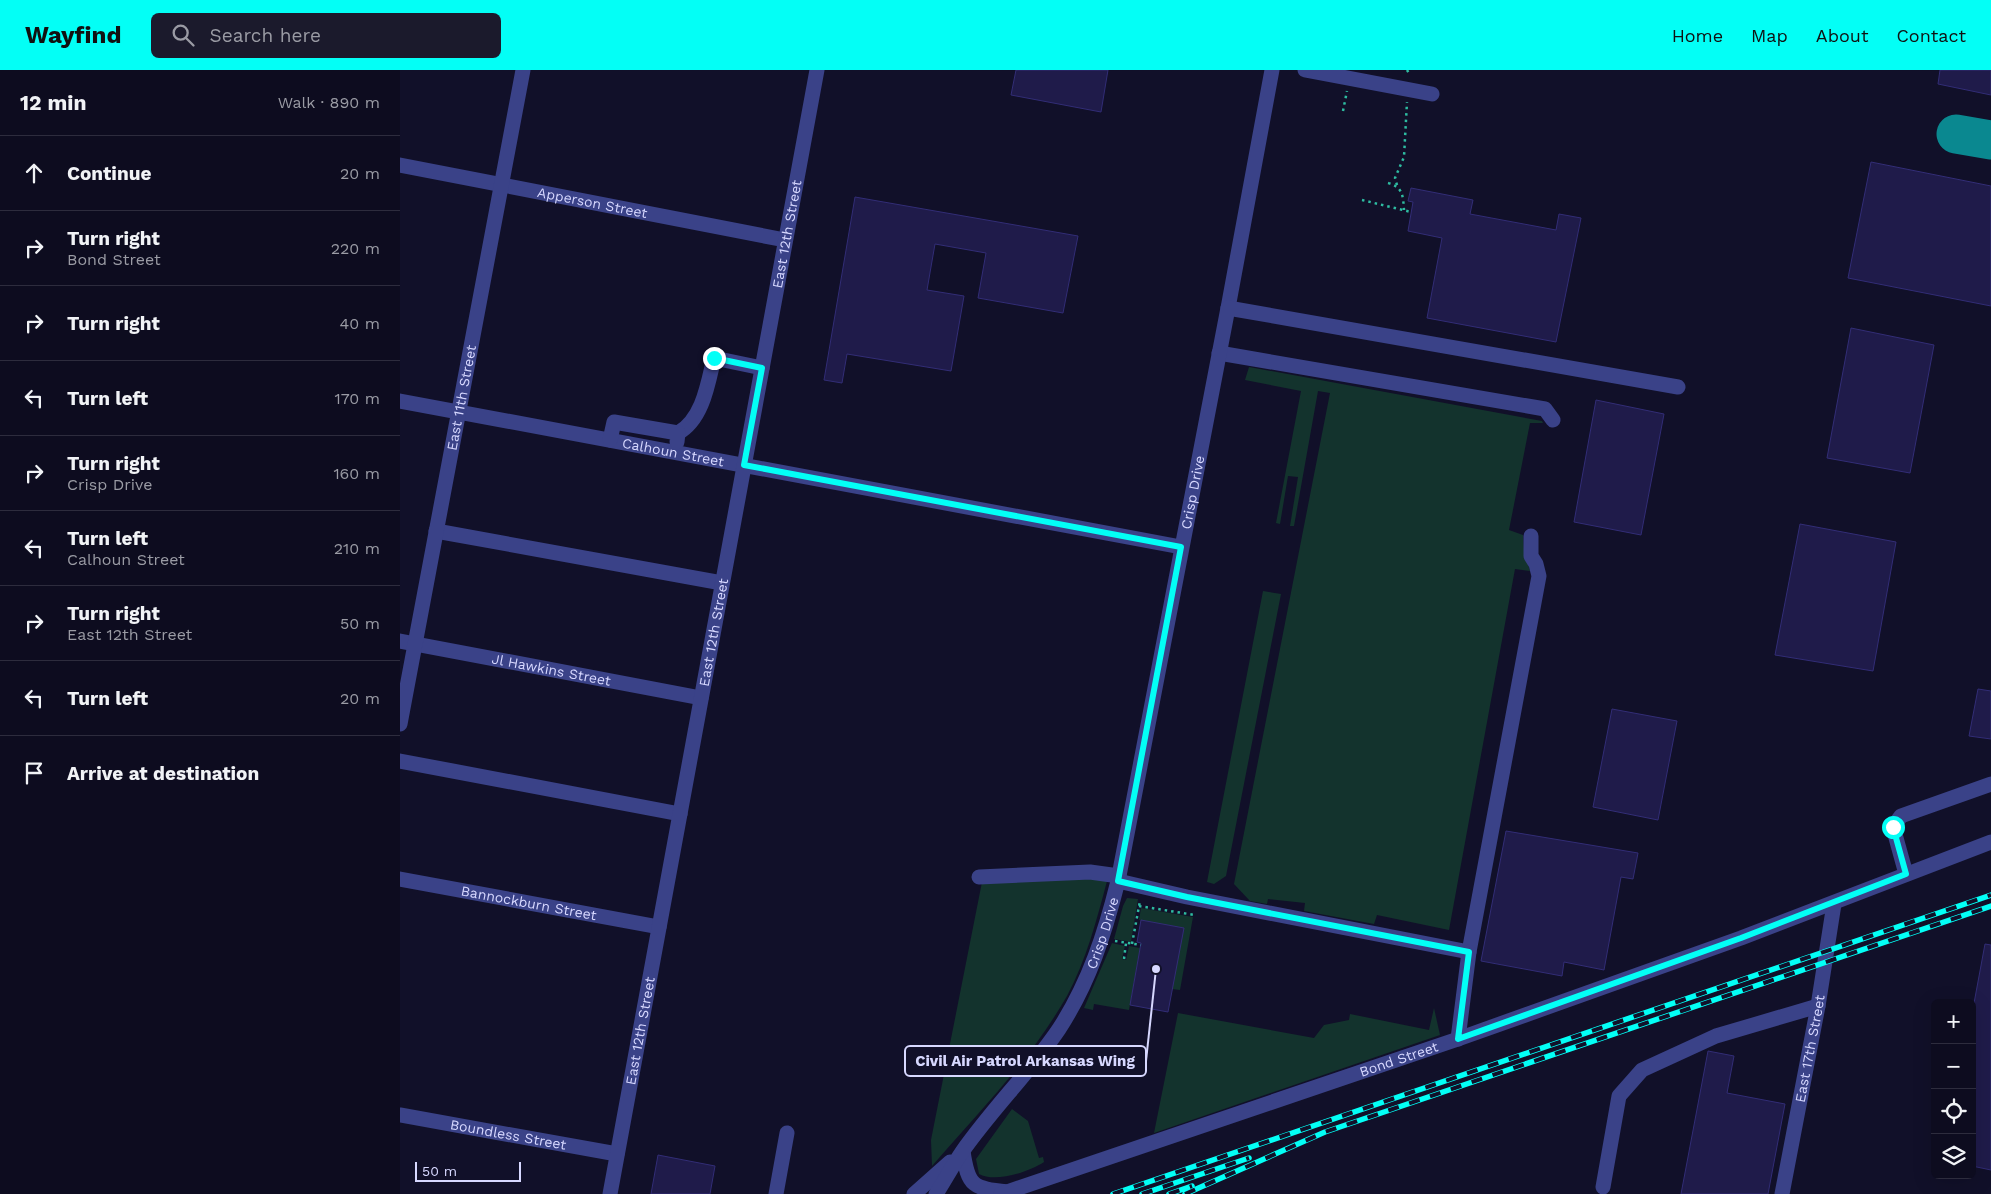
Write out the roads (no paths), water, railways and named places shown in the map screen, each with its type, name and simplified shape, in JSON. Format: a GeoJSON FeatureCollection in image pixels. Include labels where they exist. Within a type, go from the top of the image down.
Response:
{"type":"FeatureCollection","features":[{"type":"Feature","properties":{"kind":"street","name":"East 11th Street"},"geometry":{"type":"LineString","coordinates":[[400,724],[523,70]]}},
{"type":"Feature","properties":{"kind":"street","name":"East 12th Street"},"geometry":{"type":"LineString","coordinates":[[610,1194],[817,70]]}},
{"type":"Feature","properties":{"kind":"street","name":"Crisp Drive"},"geometry":{"type":"LineString","coordinates":[[936,1194],[963,1151],[1040,1055],[1077,998],[1093,965],[1105,931],[1118,878],[1272,70]]}},
{"type":"Feature","properties":{"kind":"street"},"geometry":{"type":"LineString","coordinates":[[1304,70],[1376,76],[1432,94]]}},
{"type":"Feature","properties":{"kind":"street","name":"Apperson Street"},"geometry":{"type":"LineString","coordinates":[[400,165],[785,240]]}},
{"type":"Feature","properties":{"kind":"street"},"geometry":{"type":"LineString","coordinates":[[1228,308],[1678,387]]}},
{"type":"Feature","properties":{"kind":"street"},"geometry":{"type":"LineString","coordinates":[[1219,353],[1545,409],[1553,420]]}},
{"type":"Feature","properties":{"kind":"street"},"geometry":{"type":"LineString","coordinates":[[610,440],[614,422],[678,433],[687,428],[705,396],[714,358],[762,368]]}},
{"type":"Feature","properties":{"kind":"street","name":"Calhoun Street"},"geometry":{"type":"LineString","coordinates":[[400,401],[1181,547]]}},
{"type":"Feature","properties":{"kind":"street"},"geometry":{"type":"LineString","coordinates":[[674,452],[678,433]]}},
{"type":"Feature","properties":{"kind":"street"},"geometry":{"type":"LineString","coordinates":[[436,531],[722,583]]}},
{"type":"Feature","properties":{"kind":"street"},"geometry":{"type":"LineString","coordinates":[[1458,1039],[1469,952],[1539,576],[1536,564],[1531,556],[1531,536]]}},
{"type":"Feature","properties":{"kind":"street","name":"Jl Hawkins Street"},"geometry":{"type":"LineString","coordinates":[[400,641],[701,698]]}},
{"type":"Feature","properties":{"kind":"street"},"geometry":{"type":"LineString","coordinates":[[400,761],[680,814]]}},
{"type":"Feature","properties":{"kind":"street"},"geometry":{"type":"LineString","coordinates":[[1906,874],[1893,827],[1901,816],[1991,784]]}},
{"type":"Feature","properties":{"kind":"street","name":"Bond Street"},"geometry":{"type":"LineString","coordinates":[[1005,1193],[1458,1039],[1834,904],[1991,842]]}},
{"type":"Feature","properties":{"kind":"street"},"geometry":{"type":"LineString","coordinates":[[979,877],[1090,872],[1187,897],[1469,952]]}},
{"type":"Feature","properties":{"kind":"street","name":"Bannockburn Street"},"geometry":{"type":"LineString","coordinates":[[400,879],[659,927]]}},
{"type":"Feature","properties":{"kind":"street","name":"East 17th Street"},"geometry":{"type":"LineString","coordinates":[[1782,1194],[1818,1006],[1834,904]]}},
{"type":"Feature","properties":{"kind":"street"},"geometry":{"type":"LineString","coordinates":[[1603,1187],[1619,1096],[1642,1070],[1716,1036],[1818,1006]]}},
{"type":"Feature","properties":{"kind":"street","name":"Boundless Street"},"geometry":{"type":"LineString","coordinates":[[400,1115],[617,1154]]}},
{"type":"Feature","properties":{"kind":"street"},"geometry":{"type":"LineString","coordinates":[[776,1194],[787,1133]]}},
{"type":"Feature","properties":{"kind":"street","name":"Crisp Drive"},"geometry":{"type":"LineString","coordinates":[[914,1194],[963,1151]]}},
{"type":"Feature","properties":{"kind":"street"},"geometry":{"type":"LineString","coordinates":[[963,1151],[966,1172],[971,1183],[982,1189],[1005,1193]]}},
{"type":"Feature","properties":{"kind":"railway"},"geometry":{"type":"LineString","coordinates":[[1113,1194],[1991,895]]}},
{"type":"Feature","properties":{"kind":"railway"},"geometry":{"type":"LineString","coordinates":[[1185,1194],[1325,1132],[1991,906]]}},
{"type":"Feature","properties":{"kind":"railway"},"geometry":{"type":"LineString","coordinates":[[1142,1194],[1249,1158]]}},
{"type":"Feature","properties":{"kind":"railway"},"geometry":{"type":"LineString","coordinates":[[1169,1194],[1192,1186]]}},
{"type":"Feature","properties":{"kind":"place","name":"Civil Air Patrol Arkansas Wing"},"geometry":{"type":"Point","coordinates":[1156,969]}}]}
